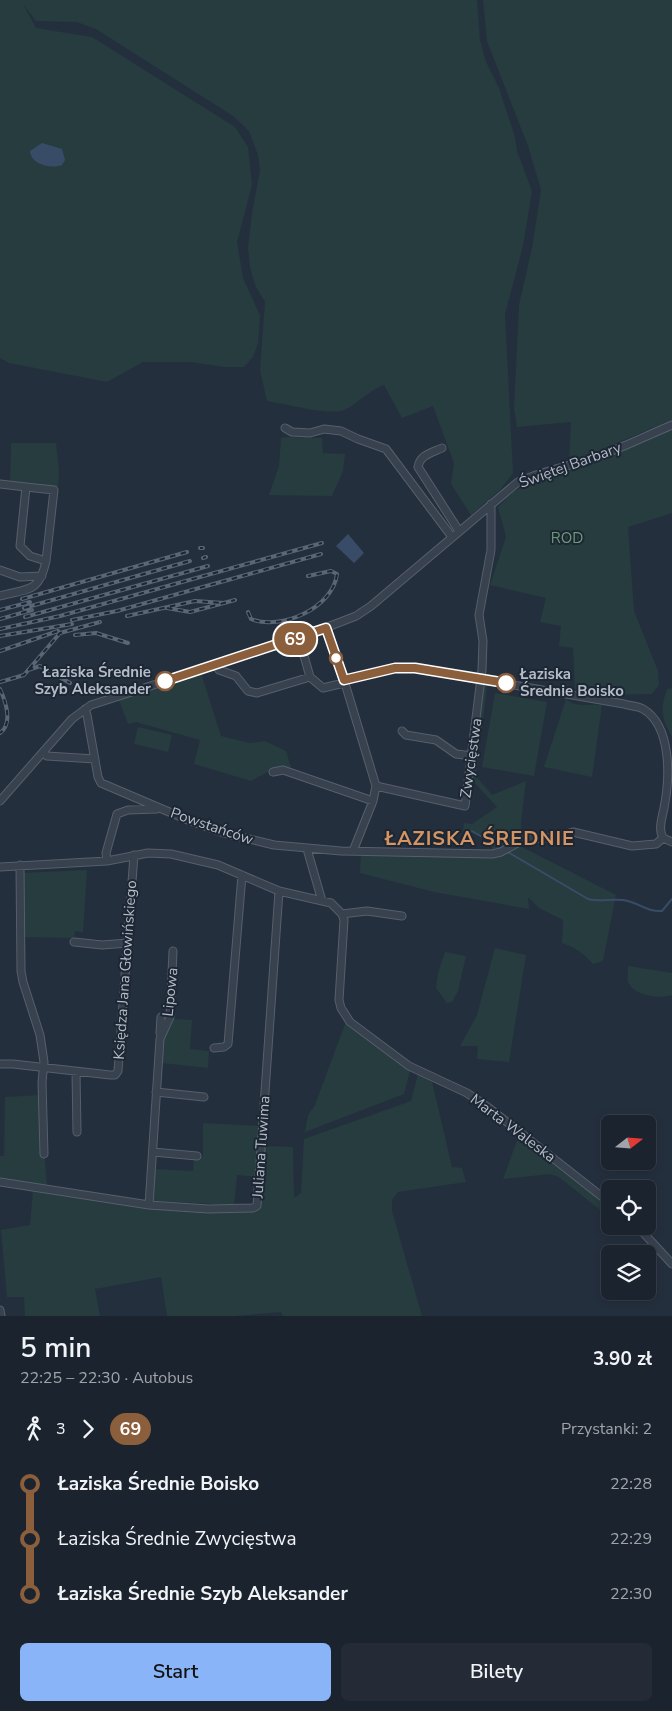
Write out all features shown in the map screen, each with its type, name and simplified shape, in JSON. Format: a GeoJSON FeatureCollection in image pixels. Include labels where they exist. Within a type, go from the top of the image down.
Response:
{"type":"FeatureCollection","features":[{"type":"Feature","properties":{"kind":"street","name":"Świętej Barbary"},"geometry":{"type":"LineString","coordinates":[[0,801],[45,754],[72,719],[84,709],[215,664],[299,638],[356,616],[371,606],[518,482],[530,476],[596,458],[672,425]]}},
{"type":"Feature","properties":{"kind":"street"},"geometry":{"type":"LineString","coordinates":[[285,428],[292,432],[310,433],[329,428],[341,430],[358,440],[386,449],[452,537]]}},
{"type":"Feature","properties":{"kind":"street"},"geometry":{"type":"LineString","coordinates":[[442,448],[422,457],[419,460],[418,467],[459,531]]}},
{"type":"Feature","properties":{"kind":"street"},"geometry":{"type":"LineString","coordinates":[[0,484],[54,490],[46,561],[40,582],[35,587],[0,596]]}},
{"type":"Feature","properties":{"kind":"street"},"geometry":{"type":"LineString","coordinates":[[26,487],[20,546],[30,556],[46,561]]}},
{"type":"Feature","properties":{"kind":"street","name":"Zwycięstwa"},"geometry":{"type":"LineString","coordinates":[[376,786],[465,806],[482,679],[483,641],[479,614],[491,550],[491,504]]}},
{"type":"Feature","properties":{"kind":"street"},"geometry":{"type":"LineString","coordinates":[[474,518],[483,518],[491,524]]}},
{"type":"Feature","properties":{"kind":"street"},"geometry":{"type":"LineString","coordinates":[[0,570],[20,577],[42,576]]}},
{"type":"Feature","properties":{"kind":"street"},"geometry":{"type":"LineString","coordinates":[[326,628],[376,786],[373,801],[354,851]]}},
{"type":"Feature","properties":{"kind":"street"},"geometry":{"type":"LineString","coordinates":[[299,638],[310,677],[323,688],[395,668],[415,668],[624,704],[643,709],[658,722],[666,737],[671,761],[671,774],[660,829],[663,838],[672,842]]}},
{"type":"Feature","properties":{"kind":"street"},"geometry":{"type":"LineString","coordinates":[[215,664],[219,670],[236,676],[248,691],[257,693],[310,677]]}},
{"type":"Feature","properties":{"kind":"street","name":"Powstańców"},"geometry":{"type":"LineString","coordinates":[[84,709],[87,715],[101,783],[188,820],[243,838],[274,845],[307,849],[354,851],[492,854],[523,840],[555,837],[573,832],[632,846],[656,844],[663,838]]}},
{"type":"Feature","properties":{"kind":"street"},"geometry":{"type":"LineString","coordinates":[[402,731],[406,735],[436,740],[456,754],[473,756]]}},
{"type":"Feature","properties":{"kind":"street"},"geometry":{"type":"LineString","coordinates":[[45,754],[95,759]]}},
{"type":"Feature","properties":{"kind":"street"},"geometry":{"type":"LineString","coordinates":[[273,772],[283,770],[373,801]]}},
{"type":"Feature","properties":{"kind":"street"},"geometry":{"type":"LineString","coordinates":[[107,857],[118,814],[128,810],[160,808]]}},
{"type":"Feature","properties":{"kind":"street"},"geometry":{"type":"LineString","coordinates":[[307,849],[322,901]]}},
{"type":"Feature","properties":{"kind":"street"},"geometry":{"type":"LineString","coordinates":[[0,867],[148,853],[192,858],[242,875],[279,891],[331,903],[342,914],[367,911],[402,916]]}},
{"type":"Feature","properties":{"kind":"street","name":"Księdza Jana Głowińskiego"},"geometry":{"type":"LineString","coordinates":[[0,1064],[110,1075],[115,1075],[118,1072],[134,855]]}},
{"type":"Feature","properties":{"kind":"street"},"geometry":{"type":"LineString","coordinates":[[20,865],[21,971],[23,982],[39,1026],[44,1062],[44,1154]]}},
{"type":"Feature","properties":{"kind":"street"},"geometry":{"type":"LineString","coordinates":[[214,1048],[224,1047],[228,1044],[242,875]]}},
{"type":"Feature","properties":{"kind":"street","name":"Juliana Tuwima"},"geometry":{"type":"LineString","coordinates":[[0,1182],[150,1205],[208,1209],[252,1208],[257,1206],[279,891]]}},
{"type":"Feature","properties":{"kind":"street","name":"Marta Waleska"},"geometry":{"type":"LineString","coordinates":[[342,914],[344,929],[338,990],[341,1008],[350,1022],[409,1066],[467,1093],[489,1108],[601,1197]]}},
{"type":"Feature","properties":{"kind":"street"},"geometry":{"type":"LineString","coordinates":[[74,942],[102,945],[128,944]]}},
{"type":"Feature","properties":{"kind":"street","name":"Lipowa"},"geometry":{"type":"LineString","coordinates":[[150,1205],[160,1039],[170,1017],[174,950]]}},
{"type":"Feature","properties":{"kind":"street"},"geometry":{"type":"LineString","coordinates":[[160,1039],[161,1017]]}},
{"type":"Feature","properties":{"kind":"street"},"geometry":{"type":"LineString","coordinates":[[76,1072],[76,1132]]}},
{"type":"Feature","properties":{"kind":"street"},"geometry":{"type":"LineString","coordinates":[[156,1092],[204,1097]]}},
{"type":"Feature","properties":{"kind":"street"},"geometry":{"type":"LineString","coordinates":[[153,1152],[197,1156]]}},
{"type":"Feature","properties":{"kind":"street"},"geometry":{"type":"LineString","coordinates":[[645,1235],[672,1264]]}},
{"type":"Feature","properties":{"kind":"street"},"geometry":{"type":"LineString","coordinates":[[0,1310],[1,1316]]}},
{"type":"Feature","properties":{"kind":"green space"},"geometry":{"type":"Polygon","coordinates":[[[0,0],[477,0],[480,40],[486,62],[499,88],[515,137],[517,151],[532,191],[523,246],[505,314],[513,473],[500,490],[471,515],[451,484],[454,463],[433,406],[402,418],[384,385],[341,411],[314,410],[267,401],[260,370],[265,302],[255,285],[250,267],[248,248],[260,170],[258,155],[249,131],[233,116],[96,29],[77,22],[36,21],[23,4],[36,28],[92,37],[235,127],[248,147],[252,185],[237,242],[243,278],[260,315],[258,343],[253,357],[244,367],[224,367],[191,362],[143,362],[107,382],[9,363],[0,358],[0,0]]]}},
{"type":"Feature","properties":{"kind":"green space"},"geometry":{"type":"Polygon","coordinates":[[[483,0],[672,0],[672,420],[569,463],[571,422],[517,427],[514,409],[519,305],[532,248],[541,190],[528,146],[487,41],[483,0]]]}},
{"type":"Feature","properties":{"kind":"green space","name":"ROD"},"geometry":{"type":"Polygon","coordinates":[[[672,430],[672,513],[628,527],[634,611],[658,671],[659,685],[652,694],[598,695],[575,689],[573,648],[559,646],[561,626],[540,622],[546,598],[490,585],[506,537],[498,507],[513,492],[537,480],[588,466],[616,452],[672,430]]]}},
{"type":"Feature","properties":{"kind":"green space"},"geometry":{"type":"Polygon","coordinates":[[[281,438],[322,438],[323,453],[345,454],[343,471],[332,496],[269,495],[279,466],[281,438]]]}},
{"type":"Feature","properties":{"kind":"green space"},"geometry":{"type":"Polygon","coordinates":[[[11,443],[56,443],[59,470],[58,489],[10,483],[11,443]]]}},
{"type":"Feature","properties":{"kind":"green space"},"geometry":{"type":"Polygon","coordinates":[[[201,673],[221,736],[250,743],[265,741],[286,751],[292,770],[286,768],[275,769],[251,781],[194,764],[200,740],[136,722],[128,724],[119,700],[201,673]]]}},
{"type":"Feature","properties":{"kind":"green space"},"geometry":{"type":"Polygon","coordinates":[[[484,686],[487,686],[476,776],[492,795],[526,781],[521,837],[492,852],[492,843],[463,831],[464,823],[472,824],[497,807],[471,779],[484,686]]]}},
{"type":"Feature","properties":{"kind":"green space"},"geometry":{"type":"Polygon","coordinates":[[[672,688],[672,737],[664,719],[663,703],[667,689],[672,688]]]}},
{"type":"Feature","properties":{"kind":"green space"},"geometry":{"type":"Polygon","coordinates":[[[495,693],[547,702],[534,776],[482,767],[495,693]]]}},
{"type":"Feature","properties":{"kind":"green space"},"geometry":{"type":"Polygon","coordinates":[[[566,699],[578,705],[602,705],[592,777],[544,767],[566,699]]]}},
{"type":"Feature","properties":{"kind":"green space"},"geometry":{"type":"Polygon","coordinates":[[[138,727],[172,735],[168,752],[134,744],[138,727]]]}},
{"type":"Feature","properties":{"kind":"green space"},"geometry":{"type":"Polygon","coordinates":[[[518,845],[616,895],[603,961],[593,964],[579,951],[562,943],[563,920],[539,908],[528,897],[529,909],[434,892],[360,873],[361,853],[446,857],[504,856],[518,845]]]}},
{"type":"Feature","properties":{"kind":"green space"},"geometry":{"type":"Polygon","coordinates":[[[87,870],[83,932],[75,931],[74,938],[22,937],[22,873],[87,870]]]}},
{"type":"Feature","properties":{"kind":"green space"},"geometry":{"type":"Polygon","coordinates":[[[495,948],[526,955],[509,1062],[477,1059],[478,1046],[460,1046],[477,1015],[495,948]]]}},
{"type":"Feature","properties":{"kind":"green space"},"geometry":{"type":"Polygon","coordinates":[[[445,952],[466,956],[458,991],[452,1002],[447,1003],[436,988],[438,973],[445,952]]]}},
{"type":"Feature","properties":{"kind":"green space"},"geometry":{"type":"Polygon","coordinates":[[[628,966],[672,973],[672,995],[660,997],[647,995],[631,987],[628,982],[628,966]]]}},
{"type":"Feature","properties":{"kind":"green space"},"geometry":{"type":"Polygon","coordinates":[[[173,1019],[192,1020],[190,1049],[209,1051],[208,1068],[162,1063],[163,1027],[173,1019]]]}},
{"type":"Feature","properties":{"kind":"green space"},"geometry":{"type":"Polygon","coordinates":[[[345,1024],[410,1071],[404,1094],[305,1132],[308,1115],[315,1105],[345,1024]]]}},
{"type":"Feature","properties":{"kind":"green space"},"geometry":{"type":"Polygon","coordinates":[[[418,1074],[432,1082],[452,1167],[462,1168],[466,1182],[398,1192],[392,1200],[392,1211],[422,1316],[283,1316],[281,1312],[235,1316],[167,1316],[161,1277],[95,1289],[100,1316],[25,1316],[24,1297],[7,1297],[1,1230],[30,1225],[33,1190],[150,1207],[256,1210],[263,1146],[293,1147],[294,1198],[301,1193],[304,1139],[411,1101],[418,1074]]]}},
{"type":"Feature","properties":{"kind":"green space"},"geometry":{"type":"Polygon","coordinates":[[[40,1095],[47,1187],[0,1179],[0,1156],[4,1156],[5,1097],[40,1095]]]}},
{"type":"Feature","properties":{"kind":"green space"},"geometry":{"type":"Polygon","coordinates":[[[203,1123],[261,1126],[258,1177],[237,1175],[234,1205],[152,1201],[155,1169],[193,1171],[194,1158],[203,1157],[203,1123]]]}},
{"type":"Feature","properties":{"kind":"green space"},"geometry":{"type":"Polygon","coordinates":[[[518,1138],[601,1201],[601,1211],[559,1177],[550,1174],[503,1179],[518,1138]]]}},
{"type":"Feature","properties":{"kind":"water"},"geometry":{"type":"Polygon","coordinates":[[[42,143],[62,149],[65,160],[62,165],[48,166],[34,160],[30,151],[42,143]]]}},
{"type":"Feature","properties":{"kind":"water"},"geometry":{"type":"Polygon","coordinates":[[[348,534],[364,553],[354,563],[336,546],[348,534]]]}},
{"type":"Feature","properties":{"kind":"waterway"},"geometry":{"type":"LineString","coordinates":[[472,831],[502,848]]}},
{"type":"Feature","properties":{"kind":"waterway"},"geometry":{"type":"LineString","coordinates":[[506,851],[588,899],[623,900],[644,908],[662,911],[672,899]]}},
{"type":"Feature","properties":{"kind":"railway"},"geometry":{"type":"LineString","coordinates":[[0,629],[60,616],[322,543]]}},
{"type":"Feature","properties":{"kind":"railway"},"geometry":{"type":"LineString","coordinates":[[22,599],[187,552]]}},
{"type":"Feature","properties":{"kind":"railway"},"geometry":{"type":"LineString","coordinates":[[72,620],[117,611],[321,554]]}},
{"type":"Feature","properties":{"kind":"railway"},"geometry":{"type":"LineString","coordinates":[[24,608],[190,561]]}},
{"type":"Feature","properties":{"kind":"railway"},"geometry":{"type":"LineString","coordinates":[[25,617],[208,566]]}},
{"type":"Feature","properties":{"kind":"railway"},"geometry":{"type":"LineString","coordinates":[[248,612],[251,619],[263,622],[277,622],[304,614],[326,597],[333,586],[337,574],[331,571],[308,576]]}},
{"type":"Feature","properties":{"kind":"railway"},"geometry":{"type":"LineString","coordinates":[[167,608],[190,612],[235,600]]}},
{"type":"Feature","properties":{"kind":"railway"},"geometry":{"type":"LineString","coordinates":[[127,616],[195,601],[224,603]]}},
{"type":"Feature","properties":{"kind":"railway"},"geometry":{"type":"LineString","coordinates":[[0,610],[30,602]]}},
{"type":"Feature","properties":{"kind":"railway"},"geometry":{"type":"LineString","coordinates":[[0,619],[32,610]]}},
{"type":"Feature","properties":{"kind":"railway"},"geometry":{"type":"LineString","coordinates":[[0,682],[24,675],[60,633],[100,622]]}},
{"type":"Feature","properties":{"kind":"railway"},"geometry":{"type":"LineString","coordinates":[[0,636],[72,624]]}},
{"type":"Feature","properties":{"kind":"railway"},"geometry":{"type":"LineString","coordinates":[[0,651],[58,631]]}},
{"type":"Feature","properties":{"kind":"railway"},"geometry":{"type":"LineString","coordinates":[[75,635],[96,633],[128,643]]}},
{"type":"Feature","properties":{"kind":"railway"},"geometry":{"type":"LineString","coordinates":[[28,670],[40,666],[70,683]]}},
{"type":"Feature","properties":{"kind":"railway"},"geometry":{"type":"LineString","coordinates":[[0,689],[7,712],[6,724],[0,733]]}},
{"type":"Feature","properties":{"kind":"bus line","name":"69"},"geometry":{"type":"LineString","coordinates":[[165,681],[326,628],[344,680],[376,671],[395,668],[415,668],[506,683]]}},
{"type":"Feature","properties":{"kind":"place","name":"Łaziska Średnie Szyb Aleksander"},"geometry":{"type":"Point","coordinates":[165,681]}},
{"type":"Feature","properties":{"kind":"place","name":"Łaziska Średnie Boisko"},"geometry":{"type":"Point","coordinates":[506,683]}},
{"type":"Feature","properties":{"kind":"district","name":"ŁAZISKA ŚREDNIE"},"geometry":{"type":"Point","coordinates":[480,838]}}]}
